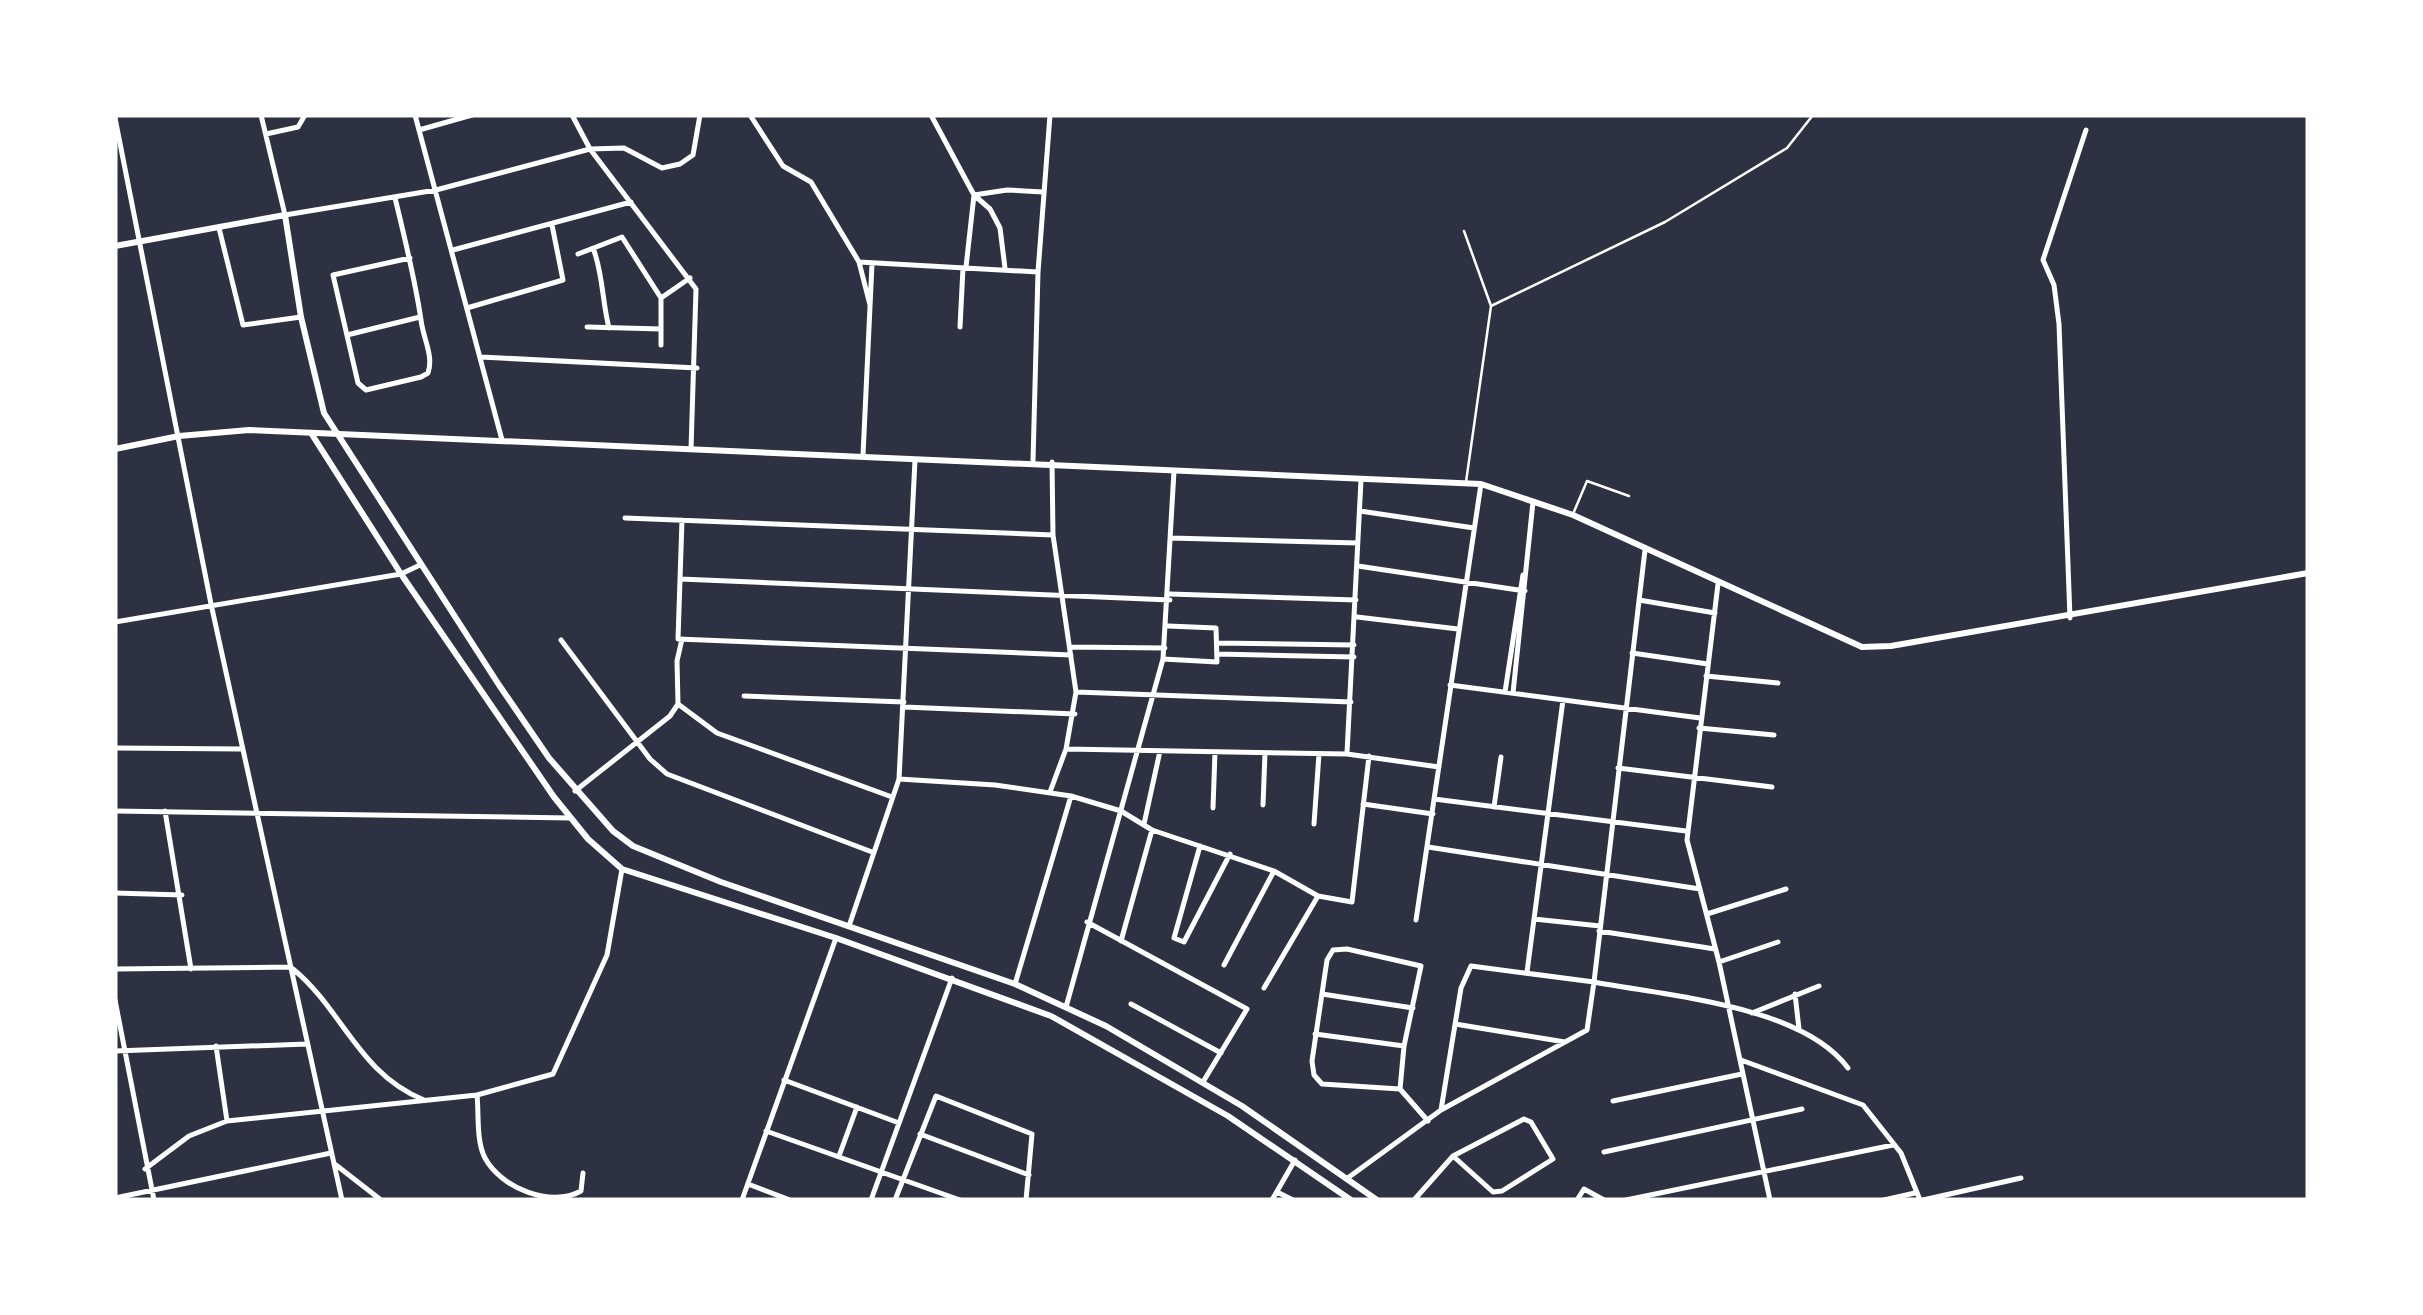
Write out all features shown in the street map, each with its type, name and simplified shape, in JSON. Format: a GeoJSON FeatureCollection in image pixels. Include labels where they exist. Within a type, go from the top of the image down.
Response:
{"type":"FeatureCollection","features":[{"type":"Feature","properties":{"kind":"main road"},"geometry":{"type":"LineString","coordinates":[[115,246],[286,215],[315,386],[336,435],[576,791],[602,822],[633,846],[1015,984],[1066,1007],[1204,1082],[1377,1200]]}},
{"type":"Feature","properties":{"kind":"main road"},"geometry":{"type":"LineString","coordinates":[[115,449],[179,436],[249,430],[1033,461],[1481,484],[1572,515],[1862,647],[2070,618],[2308,573]]}},
{"type":"Feature","properties":{"kind":"main road"},"geometry":{"type":"LineString","coordinates":[[312,432],[401,574],[570,818],[622,869],[952,978],[1072,1026],[1351,1198]]}},
{"type":"Feature","properties":{"kind":"main road"},"geometry":{"type":"LineString","coordinates":[[1351,1198],[1352,1180]]}},
{"type":"Feature","properties":{"kind":"main road"},"geometry":{"type":"LineString","coordinates":[[1351,1198],[1368,1193]]}},
{"type":"Feature","properties":{"kind":"street"},"geometry":{"type":"LineString","coordinates":[[261,115],[286,215],[436,190],[590,149],[624,148],[662,168],[680,164],[693,154],[700,115]]}},
{"type":"Feature","properties":{"kind":"street"},"geometry":{"type":"LineString","coordinates":[[266,134],[298,127],[305,115]]}},
{"type":"Feature","properties":{"kind":"street"},"geometry":{"type":"LineString","coordinates":[[415,115],[502,441]]}},
{"type":"Feature","properties":{"kind":"street"},"geometry":{"type":"LineString","coordinates":[[419,130],[472,115]]}},
{"type":"Feature","properties":{"kind":"street"},"geometry":{"type":"LineString","coordinates":[[572,115],[590,149],[690,278],[699,306],[691,449]]}},
{"type":"Feature","properties":{"kind":"street"},"geometry":{"type":"LineString","coordinates":[[750,115],[783,166],[811,182],[859,262],[870,306]]}},
{"type":"Feature","properties":{"kind":"street"},"geometry":{"type":"LineString","coordinates":[[931,115],[974,195],[990,209],[1000,228],[1005,268]]}},
{"type":"Feature","properties":{"kind":"street"},"geometry":{"type":"LineString","coordinates":[[1033,461],[1038,272],[1050,115]]}},
{"type":"Feature","properties":{"kind":"street"},"geometry":{"type":"LineString","coordinates":[[115,118],[211,604],[342,1200]]}},
{"type":"Feature","properties":{"kind":"street"},"geometry":{"type":"LineString","coordinates":[[2070,618],[2059,324],[2054,285],[2043,260],[2086,130]]}},
{"type":"Feature","properties":{"kind":"street"},"geometry":{"type":"LineString","coordinates":[[974,195],[1008,190],[1043,192]]}},
{"type":"Feature","properties":{"kind":"street"},"geometry":{"type":"LineString","coordinates":[[960,327],[974,195]]}},
{"type":"Feature","properties":{"kind":"street"},"geometry":{"type":"LineString","coordinates":[[394,198],[422,302],[420,317],[431,365],[428,373],[366,390],[358,383],[333,276],[410,258]]}},
{"type":"Feature","properties":{"kind":"street"},"geometry":{"type":"LineString","coordinates":[[453,250],[632,202]]}},
{"type":"Feature","properties":{"kind":"street"},"geometry":{"type":"LineString","coordinates":[[218,225],[243,325],[301,317]]}},
{"type":"Feature","properties":{"kind":"street"},"geometry":{"type":"LineString","coordinates":[[467,308],[563,280],[552,225]]}},
{"type":"Feature","properties":{"kind":"street"},"geometry":{"type":"LineString","coordinates":[[578,254],[622,236],[661,298],[660,345]]}},
{"type":"Feature","properties":{"kind":"street"},"geometry":{"type":"LineString","coordinates":[[593,248],[600,267],[600,290],[609,328]]}},
{"type":"Feature","properties":{"kind":"street"},"geometry":{"type":"LineString","coordinates":[[859,262],[1038,272]]}},
{"type":"Feature","properties":{"kind":"street"},"geometry":{"type":"LineString","coordinates":[[863,455],[872,264]]}},
{"type":"Feature","properties":{"kind":"street"},"geometry":{"type":"LineString","coordinates":[[661,298],[690,278]]}},
{"type":"Feature","properties":{"kind":"street"},"geometry":{"type":"LineString","coordinates":[[347,335],[420,317]]}},
{"type":"Feature","properties":{"kind":"street"},"geometry":{"type":"LineString","coordinates":[[586,327],[661,328]]}},
{"type":"Feature","properties":{"kind":"street"},"geometry":{"type":"LineString","coordinates":[[481,357],[697,368]]}},
{"type":"Feature","properties":{"kind":"street"},"geometry":{"type":"LineString","coordinates":[[849,926],[899,779],[916,456]]}},
{"type":"Feature","properties":{"kind":"street"},"geometry":{"type":"LineString","coordinates":[[1050,792],[1066,750],[1076,692],[1053,536],[1052,462]]}},
{"type":"Feature","properties":{"kind":"street"},"geometry":{"type":"LineString","coordinates":[[1066,1007],[1086,922],[1122,811],[1163,659],[1170,597],[1174,471]]}},
{"type":"Feature","properties":{"kind":"street"},"geometry":{"type":"LineString","coordinates":[[1347,754],[1361,477]]}},
{"type":"Feature","properties":{"kind":"street"},"geometry":{"type":"LineString","coordinates":[[1416,920],[1481,484]]}},
{"type":"Feature","properties":{"kind":"street"},"geometry":{"type":"LineString","coordinates":[[1513,693],[1534,499]]}},
{"type":"Feature","properties":{"kind":"street"},"geometry":{"type":"LineString","coordinates":[[1360,512],[1474,528]]}},
{"type":"Feature","properties":{"kind":"street"},"geometry":{"type":"LineString","coordinates":[[625,518],[1053,536]]}},
{"type":"Feature","properties":{"kind":"street"},"geometry":{"type":"LineString","coordinates":[[576,791],[635,740],[670,716],[678,704],[682,520]]}},
{"type":"Feature","properties":{"kind":"street"},"geometry":{"type":"LineString","coordinates":[[1171,538],[1358,543]]}},
{"type":"Feature","properties":{"kind":"street"},"geometry":{"type":"LineString","coordinates":[[1352,1180],[1441,1110],[1587,1030],[1645,550]]}},
{"type":"Feature","properties":{"kind":"street"},"geometry":{"type":"LineString","coordinates":[[115,622],[401,574],[420,564]]}},
{"type":"Feature","properties":{"kind":"street"},"geometry":{"type":"LineString","coordinates":[[1358,566],[1522,591]]}},
{"type":"Feature","properties":{"kind":"street"},"geometry":{"type":"LineString","coordinates":[[680,579],[1061,596],[1356,600]]}},
{"type":"Feature","properties":{"kind":"street"},"geometry":{"type":"LineString","coordinates":[[1718,584],[1686,830],[1770,1200]]}},
{"type":"Feature","properties":{"kind":"street"},"geometry":{"type":"LineString","coordinates":[[1505,692],[1522,591]]}},
{"type":"Feature","properties":{"kind":"street"},"geometry":{"type":"LineString","coordinates":[[1639,600],[1715,612]]}},
{"type":"Feature","properties":{"kind":"street"},"geometry":{"type":"LineString","coordinates":[[1356,616],[1458,628]]}},
{"type":"Feature","properties":{"kind":"street"},"geometry":{"type":"LineString","coordinates":[[1163,659],[1218,662],[1216,628],[1168,626]]}},
{"type":"Feature","properties":{"kind":"street"},"geometry":{"type":"LineString","coordinates":[[680,639],[1071,655]]}},
{"type":"Feature","properties":{"kind":"street"},"geometry":{"type":"LineString","coordinates":[[561,640],[658,768],[678,780],[872,852]]}},
{"type":"Feature","properties":{"kind":"street"},"geometry":{"type":"LineString","coordinates":[[1217,643],[1354,646]]}},
{"type":"Feature","properties":{"kind":"street"},"geometry":{"type":"LineString","coordinates":[[1070,646],[1165,648]]}},
{"type":"Feature","properties":{"kind":"street"},"geometry":{"type":"LineString","coordinates":[[1632,653],[1708,664]]}},
{"type":"Feature","properties":{"kind":"street"},"geometry":{"type":"LineString","coordinates":[[1217,654],[1354,657]]}},
{"type":"Feature","properties":{"kind":"street"},"geometry":{"type":"LineString","coordinates":[[1706,676],[1778,683]]}},
{"type":"Feature","properties":{"kind":"street"},"geometry":{"type":"LineString","coordinates":[[1450,685],[1700,718]]}},
{"type":"Feature","properties":{"kind":"street"},"geometry":{"type":"LineString","coordinates":[[1076,692],[1351,702]]}},
{"type":"Feature","properties":{"kind":"street"},"geometry":{"type":"LineString","coordinates":[[744,696],[1075,714]]}},
{"type":"Feature","properties":{"kind":"street"},"geometry":{"type":"LineString","coordinates":[[1527,972],[1563,700]]}},
{"type":"Feature","properties":{"kind":"street"},"geometry":{"type":"LineString","coordinates":[[678,704],[717,733],[892,797]]}},
{"type":"Feature","properties":{"kind":"street"},"geometry":{"type":"LineString","coordinates":[[1699,728],[1774,736]]}},
{"type":"Feature","properties":{"kind":"street"},"geometry":{"type":"LineString","coordinates":[[115,748],[243,749]]}},
{"type":"Feature","properties":{"kind":"street"},"geometry":{"type":"LineString","coordinates":[[1066,750],[1347,754],[1439,767]]}},
{"type":"Feature","properties":{"kind":"street"},"geometry":{"type":"LineString","coordinates":[[1144,824],[1160,751]]}},
{"type":"Feature","properties":{"kind":"street"},"geometry":{"type":"LineString","coordinates":[[1213,808],[1215,752]]}},
{"type":"Feature","properties":{"kind":"street"},"geometry":{"type":"LineString","coordinates":[[1263,805],[1265,753]]}},
{"type":"Feature","properties":{"kind":"street"},"geometry":{"type":"LineString","coordinates":[[1314,824],[1319,754]]}},
{"type":"Feature","properties":{"kind":"street"},"geometry":{"type":"LineString","coordinates":[[899,779],[1071,796],[1122,811],[1152,830],[1274,871],[1318,896],[1352,902],[1369,756]]}},
{"type":"Feature","properties":{"kind":"street"},"geometry":{"type":"LineString","coordinates":[[1494,807],[1502,757]]}},
{"type":"Feature","properties":{"kind":"street"},"geometry":{"type":"LineString","coordinates":[[1618,768],[1772,788]]}},
{"type":"Feature","properties":{"kind":"street"},"geometry":{"type":"LineString","coordinates":[[1015,984],[1071,796]]}},
{"type":"Feature","properties":{"kind":"street"},"geometry":{"type":"LineString","coordinates":[[1434,799],[1686,830]]}},
{"type":"Feature","properties":{"kind":"street"},"geometry":{"type":"LineString","coordinates":[[1363,804],[1432,814]]}},
{"type":"Feature","properties":{"kind":"street"},"geometry":{"type":"LineString","coordinates":[[115,811],[256,810],[570,818]]}},
{"type":"Feature","properties":{"kind":"street"},"geometry":{"type":"LineString","coordinates":[[166,811],[192,969]]}},
{"type":"Feature","properties":{"kind":"street"},"geometry":{"type":"LineString","coordinates":[[1121,941],[1152,830]]}},
{"type":"Feature","properties":{"kind":"street"},"geometry":{"type":"LineString","coordinates":[[1200,846],[1174,938],[1184,942],[1230,854]]}},
{"type":"Feature","properties":{"kind":"street"},"geometry":{"type":"LineString","coordinates":[[1428,847],[1700,890]]}},
{"type":"Feature","properties":{"kind":"street"},"geometry":{"type":"LineString","coordinates":[[145,1169],[189,1136],[227,1121],[477,1095],[553,1074],[607,955],[622,869]]}},
{"type":"Feature","properties":{"kind":"street"},"geometry":{"type":"LineString","coordinates":[[1224,966],[1274,871]]}},
{"type":"Feature","properties":{"kind":"street"},"geometry":{"type":"LineString","coordinates":[[1706,914],[1786,889]]}},
{"type":"Feature","properties":{"kind":"street"},"geometry":{"type":"LineString","coordinates":[[115,893],[182,895]]}},
{"type":"Feature","properties":{"kind":"street"},"geometry":{"type":"LineString","coordinates":[[1264,988],[1318,896]]}},
{"type":"Feature","properties":{"kind":"street"},"geometry":{"type":"LineString","coordinates":[[1534,918],[1715,949]]}},
{"type":"Feature","properties":{"kind":"street"},"geometry":{"type":"LineString","coordinates":[[1086,922],[1247,1009],[1204,1082]]}},
{"type":"Feature","properties":{"kind":"street"},"geometry":{"type":"LineString","coordinates":[[742,1200],[836,938]]}},
{"type":"Feature","properties":{"kind":"street"},"geometry":{"type":"LineString","coordinates":[[1719,962],[1778,942]]}},
{"type":"Feature","properties":{"kind":"street"},"geometry":{"type":"LineString","coordinates":[[1400,1089],[1404,1046],[1421,966],[1347,949],[1333,950],[1327,960],[1312,1061],[1314,1076],[1322,1084],[1400,1089],[1428,1120]]}},
{"type":"Feature","properties":{"kind":"street"},"geometry":{"type":"LineString","coordinates":[[1441,1110],[1461,988],[1472,966],[1594,982],[1727,1007],[1799,1029],[1848,1068]]}},
{"type":"Feature","properties":{"kind":"street"},"geometry":{"type":"LineString","coordinates":[[115,968],[290,967],[311,984],[366,1060],[403,1090],[427,1102]]}},
{"type":"Feature","properties":{"kind":"street"},"geometry":{"type":"LineString","coordinates":[[871,1200],[952,978]]}},
{"type":"Feature","properties":{"kind":"street"},"geometry":{"type":"LineString","coordinates":[[1750,1014],[1819,986]]}},
{"type":"Feature","properties":{"kind":"street"},"geometry":{"type":"LineString","coordinates":[[1322,994],[1413,1008]]}},
{"type":"Feature","properties":{"kind":"street"},"geometry":{"type":"LineString","coordinates":[[1795,994],[1799,1029]]}},
{"type":"Feature","properties":{"kind":"street"},"geometry":{"type":"LineString","coordinates":[[115,1000],[118,1051],[154,1196]]}},
{"type":"Feature","properties":{"kind":"street"},"geometry":{"type":"LineString","coordinates":[[1132,1004],[1220,1053]]}},
{"type":"Feature","properties":{"kind":"street"},"geometry":{"type":"LineString","coordinates":[[1456,1024],[1568,1043]]}},
{"type":"Feature","properties":{"kind":"street"},"geometry":{"type":"LineString","coordinates":[[1316,1034],[1404,1046]]}},
{"type":"Feature","properties":{"kind":"street"},"geometry":{"type":"LineString","coordinates":[[118,1051],[308,1044]]}},
{"type":"Feature","properties":{"kind":"street"},"geometry":{"type":"LineString","coordinates":[[216,1046],[227,1121]]}},
{"type":"Feature","properties":{"kind":"street"},"geometry":{"type":"LineString","coordinates":[[1740,1060],[1864,1106],[1893,1145],[1920,1198]]}},
{"type":"Feature","properties":{"kind":"street"},"geometry":{"type":"LineString","coordinates":[[1613,1101],[1743,1074]]}},
{"type":"Feature","properties":{"kind":"street"},"geometry":{"type":"LineString","coordinates":[[784,1080],[899,1123]]}},
{"type":"Feature","properties":{"kind":"street"},"geometry":{"type":"LineString","coordinates":[[477,1095],[485,1158],[507,1183],[555,1200],[581,1192],[583,1173]]}},
{"type":"Feature","properties":{"kind":"street"},"geometry":{"type":"LineString","coordinates":[[895,1200],[931,1101],[944,1096],[1032,1134],[1026,1200]]}},
{"type":"Feature","properties":{"kind":"street"},"geometry":{"type":"LineString","coordinates":[[838,1157],[857,1107]]}},
{"type":"Feature","properties":{"kind":"street"},"geometry":{"type":"LineString","coordinates":[[1604,1152],[1802,1108]]}},
{"type":"Feature","properties":{"kind":"street"},"geometry":{"type":"LineString","coordinates":[[1414,1200],[1453,1156],[1524,1120],[1531,1122],[1553,1159],[1502,1191],[1493,1192],[1453,1156]]}},
{"type":"Feature","properties":{"kind":"street"},"geometry":{"type":"LineString","coordinates":[[766,1131],[960,1200]]}},
{"type":"Feature","properties":{"kind":"street"},"geometry":{"type":"LineString","coordinates":[[920,1134],[1030,1174]]}},
{"type":"Feature","properties":{"kind":"street"},"geometry":{"type":"LineString","coordinates":[[1626,1200],[1893,1145]]}},
{"type":"Feature","properties":{"kind":"street"},"geometry":{"type":"LineString","coordinates":[[115,1198],[154,1196],[332,1153]]}},
{"type":"Feature","properties":{"kind":"street"},"geometry":{"type":"LineString","coordinates":[[1272,1200],[1295,1160]]}},
{"type":"Feature","properties":{"kind":"street"},"geometry":{"type":"LineString","coordinates":[[334,1164],[381,1200]]}},
{"type":"Feature","properties":{"kind":"street"},"geometry":{"type":"LineString","coordinates":[[1884,1200],[1920,1198],[2020,1178]]}},
{"type":"Feature","properties":{"kind":"street"},"geometry":{"type":"LineString","coordinates":[[748,1184],[790,1200]]}},
{"type":"Feature","properties":{"kind":"street"},"geometry":{"type":"LineString","coordinates":[[1577,1200],[1584,1189],[1604,1200]]}},
{"type":"Feature","properties":{"kind":"street"},"geometry":{"type":"LineString","coordinates":[[1277,1192],[1293,1200]]}},
{"type":"Feature","properties":{"kind":"lane"},"geometry":{"type":"LineString","coordinates":[[1491,306],[1665,222],[1787,148],[1812,115]]}},
{"type":"Feature","properties":{"kind":"lane"},"geometry":{"type":"LineString","coordinates":[[1464,231],[1491,306],[1466,483]]}},
{"type":"Feature","properties":{"kind":"lane"},"geometry":{"type":"LineString","coordinates":[[1572,515],[1587,481],[1629,496]]}}]}
